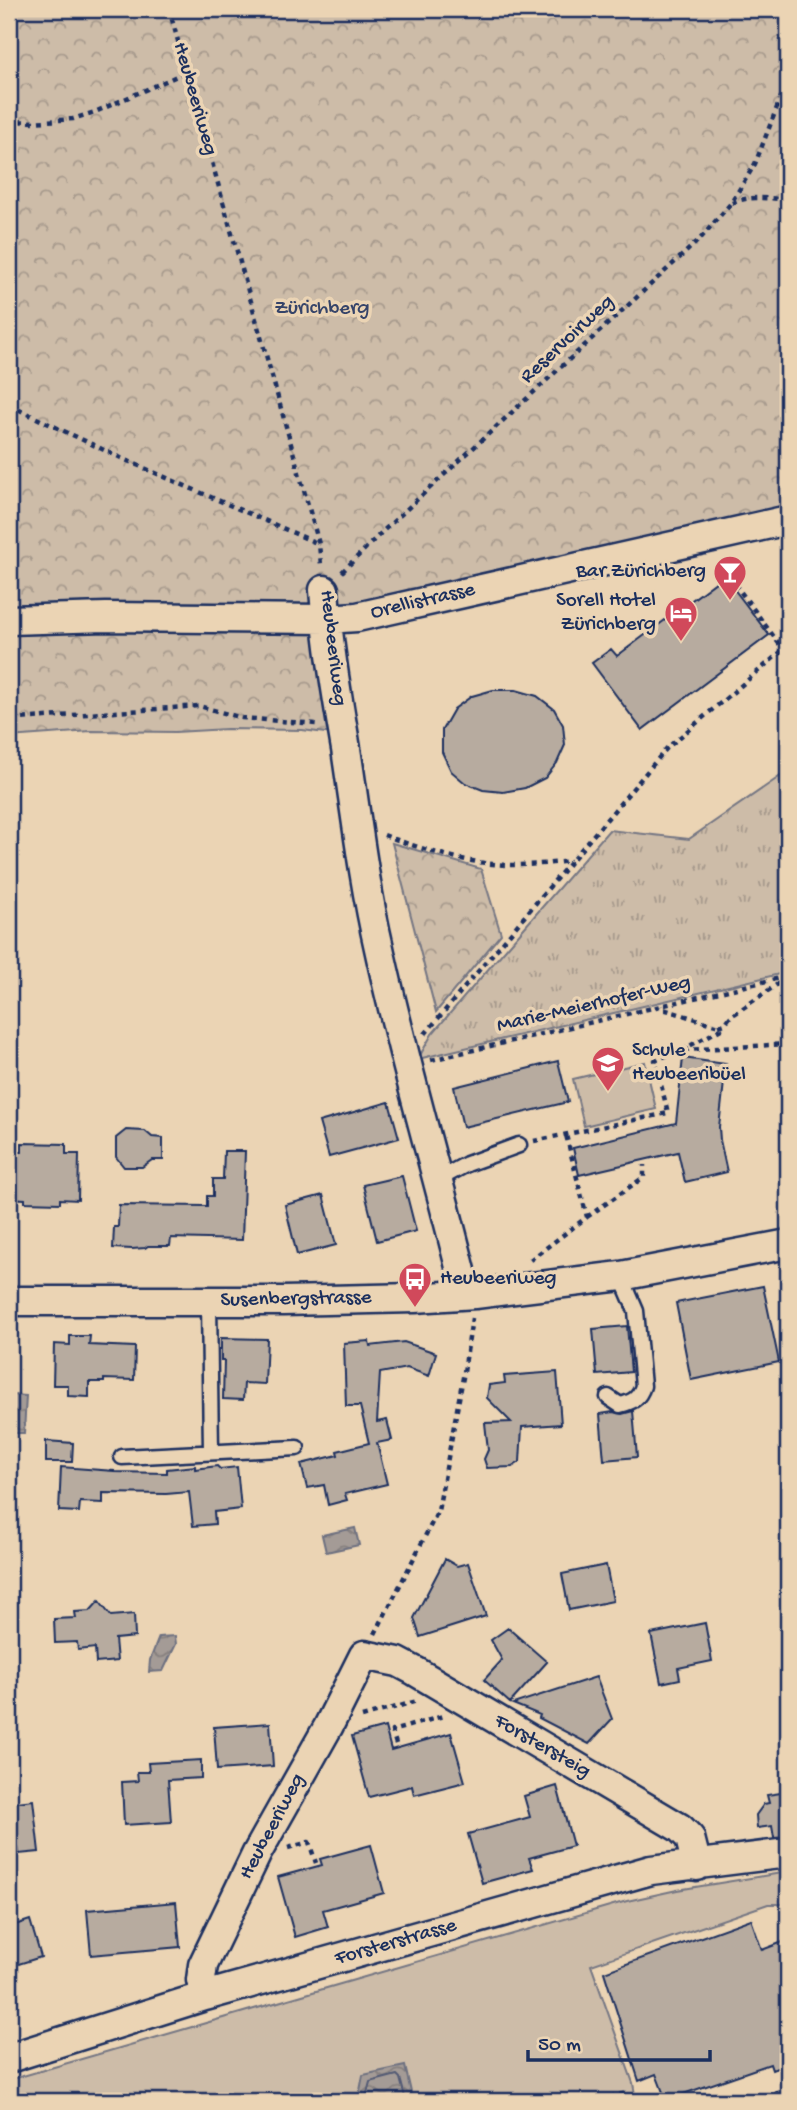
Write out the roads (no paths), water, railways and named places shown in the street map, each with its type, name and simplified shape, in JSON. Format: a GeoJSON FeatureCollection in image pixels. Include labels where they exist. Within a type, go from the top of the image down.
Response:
{"type":"FeatureCollection","features":[{"type":"Feature","properties":{"kind":"street","name":"Orellistrasse"},"geometry":{"type":"LineString","coordinates":[[9,620],[106,617],[357,617],[788,520]]}},
{"type":"Feature","properties":{"kind":"street","name":"Heubeeriweg"},"geometry":{"type":"LineString","coordinates":[[324,590],[342,727],[378,947],[439,1179],[468,1305]]}},
{"type":"Feature","properties":{"kind":"street","name":"Susenbergstrasse"},"geometry":{"type":"LineString","coordinates":[[9,1301],[209,1302],[415,1298],[468,1305],[788,1244]]}},
{"type":"Feature","properties":{"kind":"street","name":"Heubeeriweg"},"geometry":{"type":"LineString","coordinates":[[205,1996],[201,1980],[203,1965],[257,1853],[328,1727],[364,1655]]}},
{"type":"Feature","properties":{"kind":"street","name":"Forstersteig"},"geometry":{"type":"LineString","coordinates":[[364,1655],[398,1662],[680,1828],[690,1838],[697,1866]]}},
{"type":"Feature","properties":{"kind":"street","name":"Forsterstrasse"},"geometry":{"type":"LineString","coordinates":[[9,2058],[205,1996],[651,1870],[788,1853]]}},
{"type":"Feature","properties":{"kind":"lane"},"geometry":{"type":"LineString","coordinates":[[439,1179],[467,1164],[519,1144]]}},
{"type":"Feature","properties":{"kind":"lane"},"geometry":{"type":"LineString","coordinates":[[608,1397],[620,1405],[632,1402],[639,1396],[643,1386],[636,1311],[621,1276]]}},
{"type":"Feature","properties":{"kind":"lane"},"geometry":{"type":"LineString","coordinates":[[209,1302],[211,1451]]}},
{"type":"Feature","properties":{"kind":"lane"},"geometry":{"type":"LineString","coordinates":[[122,1457],[297,1448]]}},
{"type":"Feature","properties":{"kind":"water"},"geometry":{"type":"Polygon","coordinates":[[[11,1395],[26,1396],[24,1433],[9,1433],[11,1395]]]}},
{"type":"Feature","properties":{"kind":"water"},"geometry":{"type":"Polygon","coordinates":[[[355,1528],[359,1545],[326,1552],[322,1535],[355,1528]]]}},
{"type":"Feature","properties":{"kind":"water"},"geometry":{"type":"Polygon","coordinates":[[[175,1636],[176,1644],[163,1671],[149,1672],[150,1660],[159,1637],[175,1636]]]}},
{"type":"Feature","properties":{"kind":"water"},"geometry":{"type":"Polygon","coordinates":[[[405,2066],[413,2101],[358,2101],[363,2075],[405,2066]]]}},
{"type":"Feature","properties":{"kind":"place","name":"Bar Zürichberg"},"geometry":{"type":"Point","coordinates":[730,602]}},
{"type":"Feature","properties":{"kind":"place","name":"Sorell Hotel Zürichberg"},"geometry":{"type":"Point","coordinates":[681,643]}},
{"type":"Feature","properties":{"kind":"place","name":"Schule Heubeeribüel"},"geometry":{"type":"Point","coordinates":[608,1093]}},
{"type":"Feature","properties":{"kind":"place","name":"Heubeeriweg"},"geometry":{"type":"Point","coordinates":[415,1309]}},
{"type":"Feature","properties":{"kind":"park label","name":"Zürichberg"},"geometry":{"type":"Point","coordinates":[322,309]}}]}
